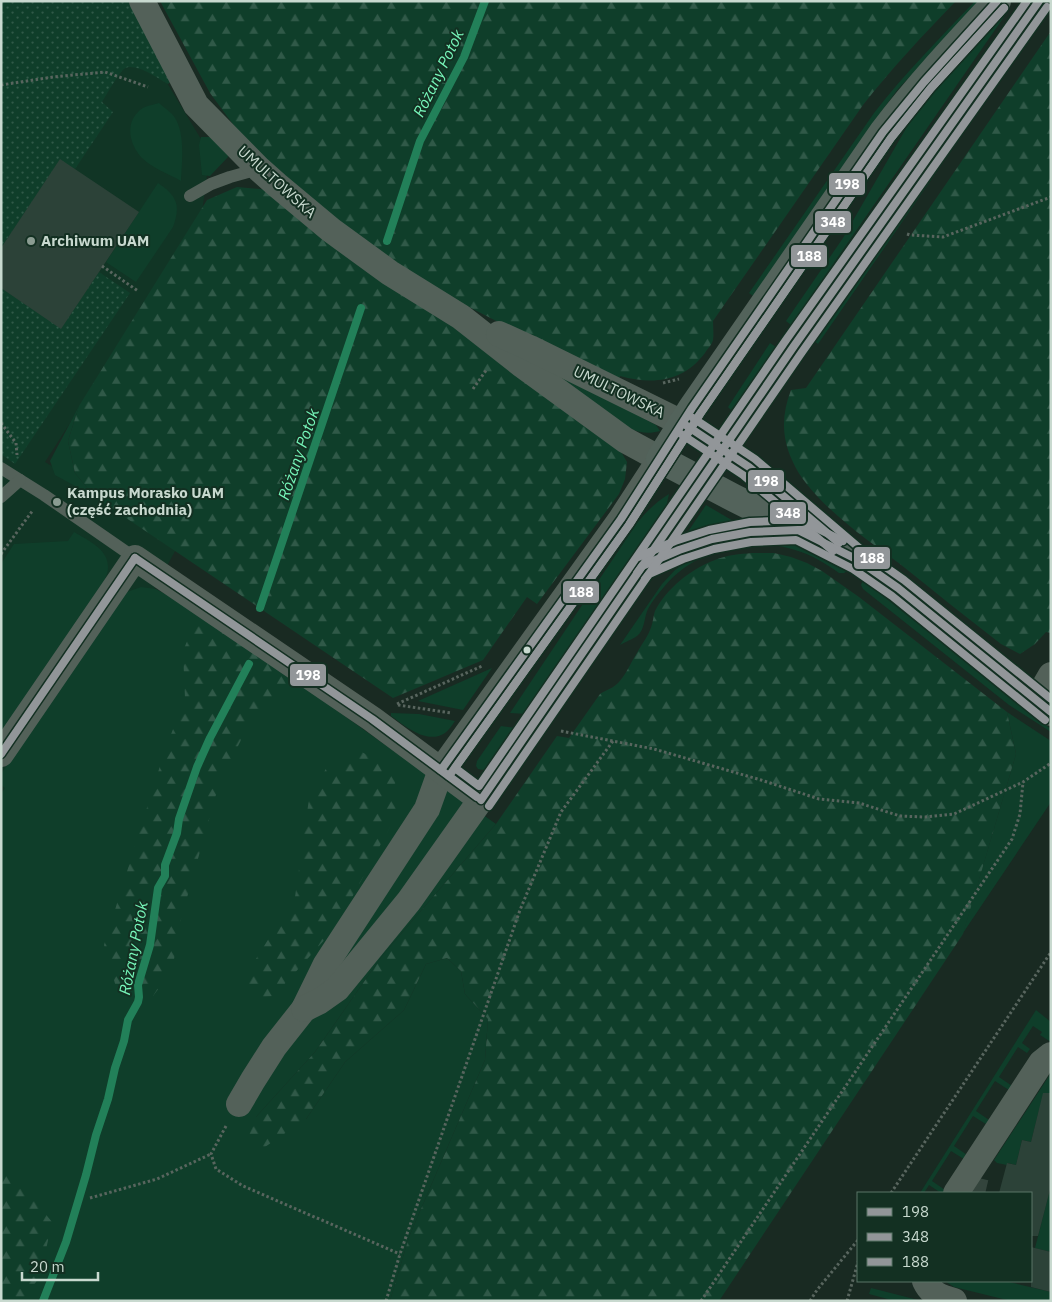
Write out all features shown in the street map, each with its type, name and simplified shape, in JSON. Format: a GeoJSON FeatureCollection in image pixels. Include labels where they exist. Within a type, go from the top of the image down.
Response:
{"type":"FeatureCollection","features":[{"type":"Feature","properties":{"kind":"street","name":"UMULTOWSKA"},"geometry":{"type":"LineString","coordinates":[[142,1],[196,105],[259,169],[331,230],[390,273],[461,317],[522,365],[625,440],[701,481],[858,560]]}},
{"type":"Feature","properties":{"kind":"street"},"geometry":{"type":"LineString","coordinates":[[239,1104],[274,1047],[304,1009],[326,964],[427,809],[442,770],[621,519],[682,424],[883,132],[932,71],[997,1]]}},
{"type":"Feature","properties":{"kind":"street"},"geometry":{"type":"LineString","coordinates":[[304,1009],[337,989],[409,902],[533,726],[799,339],[1039,1]]}},
{"type":"Feature","properties":{"kind":"street","name":"UMULTOWSKA"},"geometry":{"type":"LineString","coordinates":[[461,317],[530,348],[682,424],[749,467],[858,560],[920,606],[1044,707]]}},
{"type":"Feature","properties":{"kind":"street"},"geometry":{"type":"LineString","coordinates":[[642,566],[712,539],[750,532],[798,530]]}},
{"type":"Feature","properties":{"kind":"street"},"geometry":{"type":"LineString","coordinates":[[1,754],[135,558],[364,713],[481,800]]}},
{"type":"Feature","properties":{"kind":"street"},"geometry":{"type":"LineString","coordinates":[[1044,707],[1051,675]]}},
{"type":"Feature","properties":{"kind":"street"},"geometry":{"type":"LineString","coordinates":[[957,1192],[1041,1063],[1051,1055]]}},
{"type":"Feature","properties":{"kind":"street"},"geometry":{"type":"LineString","coordinates":[[925,1282],[928,1288],[940,1297],[954,1301]]}},
{"type":"Feature","properties":{"kind":"lane"},"geometry":{"type":"LineString","coordinates":[[190,196],[211,184],[259,169]]}},
{"type":"Feature","properties":{"kind":"lane"},"geometry":{"type":"LineString","coordinates":[[1,468],[44,495],[135,558]]}},
{"type":"Feature","properties":{"kind":"lane"},"geometry":{"type":"LineString","coordinates":[[1,497],[20,480]]}},
{"type":"Feature","properties":{"kind":"path"},"geometry":{"type":"LineString","coordinates":[[1,85],[104,72],[148,87]]}},
{"type":"Feature","properties":{"kind":"path"},"geometry":{"type":"LineString","coordinates":[[904,233],[910,235],[943,236],[1051,198]]}},
{"type":"Feature","properties":{"kind":"path"},"geometry":{"type":"LineString","coordinates":[[102,266],[138,291]]}},
{"type":"Feature","properties":{"kind":"path"},"geometry":{"type":"LineString","coordinates":[[660,384],[681,379]]}},
{"type":"Feature","properties":{"kind":"path"},"geometry":{"type":"LineString","coordinates":[[1,423],[16,443],[20,480]]}},
{"type":"Feature","properties":{"kind":"path"},"geometry":{"type":"LineString","coordinates":[[1,554],[44,495]]}},
{"type":"Feature","properties":{"kind":"path"},"geometry":{"type":"LineString","coordinates":[[396,705],[486,664]]}},
{"type":"Feature","properties":{"kind":"path"},"geometry":{"type":"LineString","coordinates":[[390,704],[478,718]]}},
{"type":"Feature","properties":{"kind":"path"},"geometry":{"type":"LineString","coordinates":[[533,726],[654,749],[819,799],[859,803],[900,816],[925,817],[954,814],[1022,782],[1051,763]]}},
{"type":"Feature","properties":{"kind":"path"},"geometry":{"type":"LineString","coordinates":[[386,1301],[400,1254],[520,910],[561,812],[613,741]]}},
{"type":"Feature","properties":{"kind":"path"},"geometry":{"type":"LineString","coordinates":[[701,1301],[1012,839],[1020,814],[1022,782]]}},
{"type":"Feature","properties":{"kind":"path"},"geometry":{"type":"LineString","coordinates":[[892,1192],[1051,952]]}},
{"type":"Feature","properties":{"kind":"path"},"geometry":{"type":"LineString","coordinates":[[90,1198],[157,1180],[211,1154],[239,1104]]}},
{"type":"Feature","properties":{"kind":"path"},"geometry":{"type":"LineString","coordinates":[[211,1154],[216,1169],[243,1186],[400,1254]]}},
{"type":"Feature","properties":{"kind":"path"},"geometry":{"type":"LineString","coordinates":[[810,1301],[857,1241]]}},
{"type":"Feature","properties":{"kind":"path"},"geometry":{"type":"LineString","coordinates":[[847,1301],[857,1266]]}},
{"type":"Feature","properties":{"kind":"shaded area","name":"Kampus Morasko UAM (część zachodnia)"},"geometry":{"type":"Polygon","coordinates":[[[1,1],[152,58],[210,154],[201,219],[45,462],[180,542],[117,658],[1,1037],[1,1]]]}},
{"type":"Feature","properties":{"kind":"green space"},"geometry":{"type":"Polygon","coordinates":[[[1,1],[129,1],[172,81],[168,84],[134,67],[124,69],[102,102],[113,112],[75,169],[60,160],[1,248],[1,1]]]}},
{"type":"Feature","properties":{"kind":"green space"},"geometry":{"type":"Polygon","coordinates":[[[160,1],[956,1],[908,52],[863,105],[713,321],[712,344],[705,353],[687,370],[667,379],[644,380],[620,376],[618,383],[469,307],[395,265],[284,178],[235,127],[210,93],[160,1]]]}},
{"type":"Feature","properties":{"kind":"green space"},"geometry":{"type":"Polygon","coordinates":[[[975,1],[983,1],[898,89],[753,296],[749,293],[874,113],[910,70],[975,1]]]}},
{"type":"Feature","properties":{"kind":"green space"},"geometry":{"type":"Polygon","coordinates":[[[1051,6],[818,344],[814,341],[1051,6]]]}},
{"type":"Feature","properties":{"kind":"green space"},"geometry":{"type":"Polygon","coordinates":[[[1005,8],[1008,11],[791,325],[786,321],[843,238],[916,111],[1005,8]]]}},
{"type":"Feature","properties":{"kind":"green space"},"geometry":{"type":"Polygon","coordinates":[[[1051,31],[1051,633],[1046,632],[1035,644],[1020,654],[1001,644],[855,530],[824,503],[800,475],[792,460],[784,433],[784,416],[791,390],[806,388],[1051,31]]]}},
{"type":"Feature","properties":{"kind":"green space"},"geometry":{"type":"Polygon","coordinates":[[[159,103],[172,114],[179,128],[182,146],[181,181],[145,161],[137,152],[130,134],[131,123],[138,112],[142,108],[159,103]]]}},
{"type":"Feature","properties":{"kind":"green space"},"geometry":{"type":"Polygon","coordinates":[[[201,137],[210,137],[227,151],[228,157],[210,176],[202,175],[199,145],[201,137]]]}},
{"type":"Feature","properties":{"kind":"green space"},"geometry":{"type":"Polygon","coordinates":[[[158,183],[173,197],[176,202],[177,213],[173,227],[136,282],[106,262],[158,183]]]}},
{"type":"Feature","properties":{"kind":"green space"},"geometry":{"type":"Polygon","coordinates":[[[237,187],[271,190],[620,450],[627,462],[625,479],[619,494],[537,604],[527,597],[483,660],[393,698],[95,497],[75,473],[68,441],[79,406],[207,200],[237,187]]]}},
{"type":"Feature","properties":{"kind":"green space"},"geometry":{"type":"Polygon","coordinates":[[[99,272],[130,293],[15,464],[1,454],[1,288],[61,328],[99,272]]]}},
{"type":"Feature","properties":{"kind":"green space"},"geometry":{"type":"Polygon","coordinates":[[[505,343],[656,425],[660,431],[645,433],[630,429],[505,343]]]}},
{"type":"Feature","properties":{"kind":"green space"},"geometry":{"type":"Polygon","coordinates":[[[770,343],[776,347],[731,410],[728,407],[770,343]]]}},
{"type":"Feature","properties":{"kind":"green space"},"geometry":{"type":"Polygon","coordinates":[[[79,406],[68,441],[75,473],[95,497],[55,475],[50,461],[79,406]]]}},
{"type":"Feature","properties":{"kind":"green space"},"geometry":{"type":"Polygon","coordinates":[[[669,494],[666,508],[659,522],[527,714],[510,713],[637,523],[652,507],[669,494]]]}},
{"type":"Feature","properties":{"kind":"green space"},"geometry":{"type":"Polygon","coordinates":[[[706,505],[735,522],[683,539],[706,505]]]}},
{"type":"Feature","properties":{"kind":"green space"},"geometry":{"type":"Polygon","coordinates":[[[74,532],[91,542],[105,555],[108,569],[105,579],[1,732],[1,564],[14,544],[68,541],[74,532]]]}},
{"type":"Feature","properties":{"kind":"green space"},"geometry":{"type":"Polygon","coordinates":[[[773,541],[794,544],[816,550],[849,570],[839,573],[807,554],[778,546],[742,545],[773,541]]]}},
{"type":"Feature","properties":{"kind":"green space"},"geometry":{"type":"Polygon","coordinates":[[[742,545],[707,555],[676,574],[651,603],[640,633],[620,645],[662,584],[675,570],[690,559],[711,549],[742,545]]]}},
{"type":"Feature","properties":{"kind":"green space"},"geometry":{"type":"Polygon","coordinates":[[[774,553],[791,557],[822,571],[859,597],[1007,712],[1016,754],[963,934],[719,1301],[390,1301],[409,1237],[485,1060],[488,1019],[465,994],[461,971],[447,958],[426,964],[404,1010],[345,1062],[306,1119],[262,1149],[248,1138],[256,1117],[315,1052],[382,956],[496,824],[557,736],[569,738],[600,694],[615,686],[622,679],[647,636],[655,611],[673,587],[689,574],[715,560],[738,554],[774,553]]]}},
{"type":"Feature","properties":{"kind":"green space"},"geometry":{"type":"Polygon","coordinates":[[[863,580],[1051,729],[1051,732],[1009,705],[863,589],[861,585],[863,580]]]}},
{"type":"Feature","properties":{"kind":"green space"},"geometry":{"type":"Polygon","coordinates":[[[141,587],[156,589],[169,596],[269,662],[496,824],[382,956],[315,1052],[256,1117],[306,1119],[345,1062],[404,1010],[426,964],[447,958],[461,971],[465,994],[488,1019],[485,1060],[409,1237],[390,1301],[1,1301],[1,794],[5,788],[1,785],[1,774],[116,606],[127,592],[141,587]]]}},
{"type":"Feature","properties":{"kind":"green space"},"geometry":{"type":"Polygon","coordinates":[[[198,615],[295,681],[254,714],[219,784],[181,919],[172,971],[153,996],[116,987],[104,945],[165,750],[185,698],[183,651],[198,615]]]}},
{"type":"Feature","properties":{"kind":"green space"},"geometry":{"type":"Polygon","coordinates":[[[492,668],[463,710],[418,701],[492,668]]]}},
{"type":"Feature","properties":{"kind":"green space"},"geometry":{"type":"Polygon","coordinates":[[[1007,712],[1051,741],[1051,802],[963,933],[1016,754],[1007,712]]]}},
{"type":"Feature","properties":{"kind":"green space"},"geometry":{"type":"Polygon","coordinates":[[[391,713],[419,714],[455,721],[445,733],[431,737],[409,729],[391,716],[391,713]]]}},
{"type":"Feature","properties":{"kind":"green space"},"geometry":{"type":"Polygon","coordinates":[[[501,726],[517,728],[495,760],[483,770],[478,769],[476,766],[477,761],[501,726]]]}},
{"type":"Feature","properties":{"kind":"green space"},"geometry":{"type":"Polygon","coordinates":[[[360,751],[395,770],[396,816],[336,927],[274,996],[248,999],[242,981],[295,897],[309,799],[328,765],[360,751]]]}},
{"type":"Feature","properties":{"kind":"green space"},"geometry":{"type":"Polygon","coordinates":[[[1036,1010],[1051,1022],[1051,1042],[1040,1035],[1042,1032],[1033,1026],[1022,1043],[1030,1049],[1027,1053],[1018,1047],[999,1077],[1015,1088],[1012,1092],[995,1081],[976,1111],[992,1122],[989,1126],[973,1116],[954,1146],[970,1157],[967,1161],[951,1151],[932,1181],[948,1192],[940,1192],[929,1185],[925,1192],[921,1192],[1036,1010]]]}},
{"type":"Feature","properties":{"kind":"green space"},"geometry":{"type":"Polygon","coordinates":[[[1051,1073],[1051,1098],[1039,1110],[1031,1142],[1022,1140],[1016,1165],[997,1163],[994,1160],[1051,1073]]]}},
{"type":"Feature","properties":{"kind":"green space"},"geometry":{"type":"Polygon","coordinates":[[[1,1170],[15,1177],[52,1222],[40,1277],[21,1301],[1,1301],[1,1170]]]}},
{"type":"Feature","properties":{"kind":"green space"},"geometry":{"type":"Polygon","coordinates":[[[1049,1193],[1051,1194],[1051,1252],[1035,1248],[1049,1193]]]}},
{"type":"Feature","properties":{"kind":"green space"},"geometry":{"type":"Polygon","coordinates":[[[946,1282],[1009,1282],[1051,1292],[1051,1301],[1011,1301],[954,1287],[946,1282]]]}},
{"type":"Feature","properties":{"kind":"green space"},"geometry":{"type":"Polygon","coordinates":[[[871,1288],[922,1301],[895,1301],[869,1294],[871,1288]]]}},
{"type":"Feature","properties":{"kind":"building","name":"Archiwum UAM"},"geometry":{"type":"Polygon","coordinates":[[[60,159],[139,212],[61,329],[1,288],[1,248],[60,159]]]}},
{"type":"Feature","properties":{"kind":"building"},"geometry":{"type":"Polygon","coordinates":[[[1043,1093],[1051,1093],[1051,1186],[1038,1236],[1032,1236],[1032,1192],[999,1192],[1007,1163],[1016,1165],[1022,1140],[1031,1142],[1043,1093]]]}},
{"type":"Feature","properties":{"kind":"building"},"geometry":{"type":"Polygon","coordinates":[[[1032,1247],[1051,1252],[1051,1292],[1031,1287],[1032,1247]]]}},
{"type":"Feature","properties":{"kind":"waterway","name":"Różany Potok"},"geometry":{"type":"LineString","coordinates":[[387,241],[420,141],[464,57],[485,1]]}},
{"type":"Feature","properties":{"kind":"waterway","name":"Różany Potok"},"geometry":{"type":"LineString","coordinates":[[260,608],[361,308]]}},
{"type":"Feature","properties":{"kind":"waterway","name":"Różany Potok"},"geometry":{"type":"LineString","coordinates":[[43,1301],[66,1242],[108,1099],[128,1020],[138,1002],[138,985],[150,945],[158,888],[165,876],[165,865],[177,833],[179,819],[197,767],[210,738],[249,664]]}},
{"type":"Feature","properties":{"kind":"tunnel"},"geometry":{"type":"LineString","coordinates":[[960,1187],[982,1192]]}},
{"type":"Feature","properties":{"kind":"transit line","name":"198"},"geometry":{"type":"LineString","coordinates":[[441,770],[621,519],[692,408],[883,132],[924,82],[997,1]]}},
{"type":"Feature","properties":{"kind":"transit line","name":"188"},"geometry":{"type":"LineString","coordinates":[[1004,8],[931,88],[891,138],[700,414],[629,525],[455,768],[479,786],[786,340],[1027,1]]}},
{"type":"Feature","properties":{"kind":"transit line","name":"198"},"geometry":{"type":"LineString","coordinates":[[481,800],[794,346],[1039,1]]}},
{"type":"Feature","properties":{"kind":"transit line","name":"348"},"geometry":{"type":"LineString","coordinates":[[489,806],[802,352],[1047,7]]}},
{"type":"Feature","properties":{"kind":"transit line","name":"348"},"geometry":{"type":"LineString","coordinates":[[449,776],[629,525],[700,414],[891,138],[931,88],[1004,8]]}},
{"type":"Feature","properties":{"kind":"transit line","name":"188"},"geometry":{"type":"LineString","coordinates":[[693,418],[755,459],[864,552],[904,580],[1051,699]]}},
{"type":"Feature","properties":{"kind":"transit line","name":"198"},"geometry":{"type":"LineString","coordinates":[[687,426],[749,467],[839,543]]}},
{"type":"Feature","properties":{"kind":"transit line","name":"348"},"geometry":{"type":"LineString","coordinates":[[681,434],[743,475],[833,551]]}},
{"type":"Feature","properties":{"kind":"transit line","name":"188"},"geometry":{"type":"LineString","coordinates":[[638,557],[675,541],[709,530],[750,522],[800,520],[843,541]]}},
{"type":"Feature","properties":{"kind":"transit line","name":"198"},"geometry":{"type":"LineString","coordinates":[[637,573],[642,566],[679,550],[712,539],[750,532],[798,530],[858,560],[898,588],[1051,712]]}},
{"type":"Feature","properties":{"kind":"transit line","name":"348"},"geometry":{"type":"LineString","coordinates":[[645,579],[649,574],[683,559],[714,549],[751,542],[796,540],[853,569],[892,596],[1045,720]]}},
{"type":"Feature","properties":{"kind":"transit line","name":"198"},"geometry":{"type":"LineString","coordinates":[[135,558],[372,719],[477,797]]}},
{"type":"Feature","properties":{"kind":"transit line","name":"198"},"geometry":{"type":"LineString","coordinates":[[1,754],[135,558]]}},
{"type":"Feature","properties":{"kind":"place","name":"Archiwum UAM"},"geometry":{"type":"Point","coordinates":[31,241]}},
{"type":"Feature","properties":{"kind":"place","name":"Kampus Morasko UAM (część zachodnia)"},"geometry":{"type":"Point","coordinates":[57,502]}}]}
